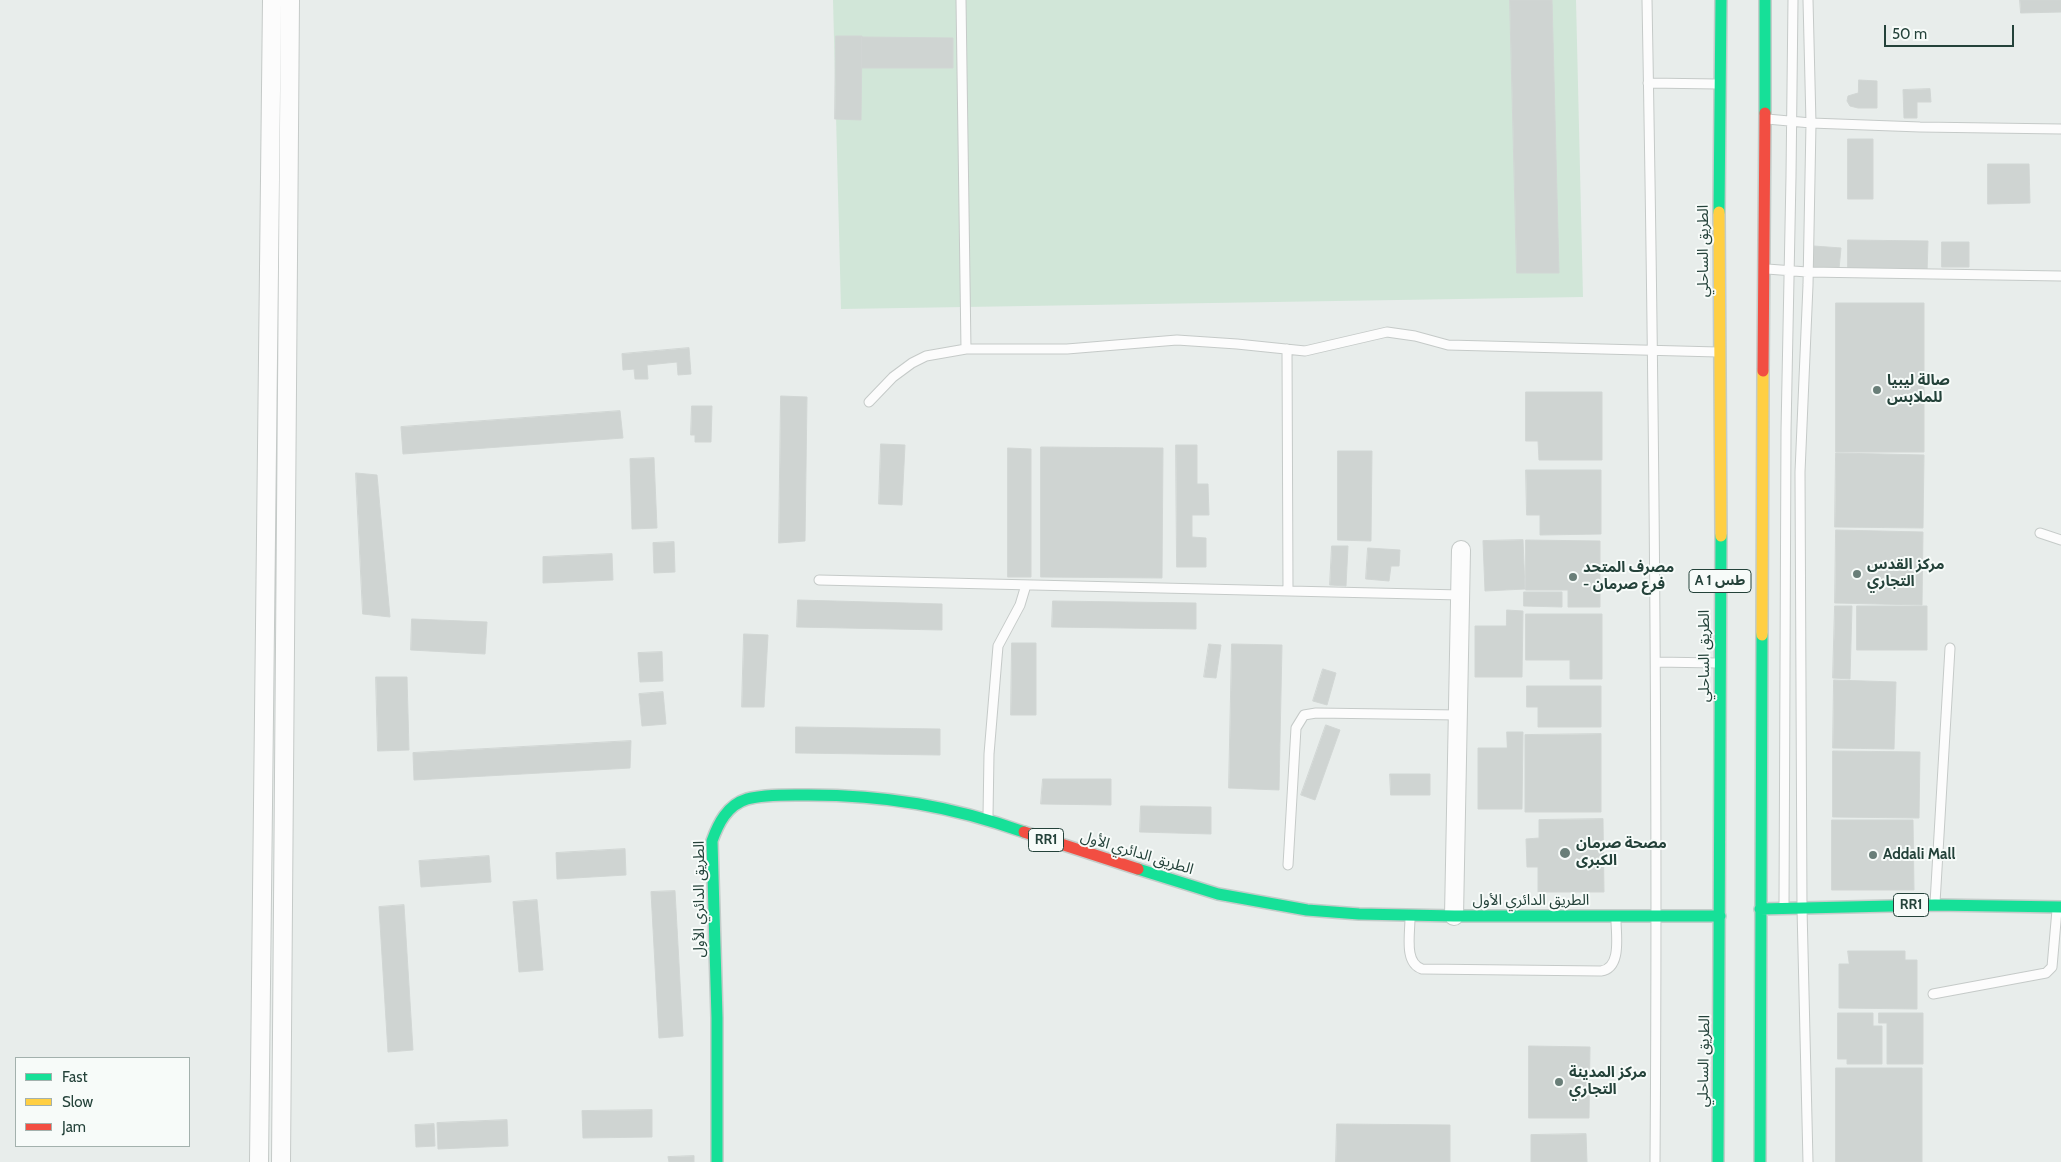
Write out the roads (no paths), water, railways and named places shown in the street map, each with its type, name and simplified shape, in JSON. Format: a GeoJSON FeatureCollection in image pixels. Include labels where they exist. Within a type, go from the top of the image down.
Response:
{"type":"FeatureCollection","features":[{"type":"Feature","properties":{"kind":"main road","name":"الطريق الساحلي"},"geometry":{"type":"LineString","coordinates":[[1718,1162],[1720,352],[1718,257],[1722,0]]}},
{"type":"Feature","properties":{"kind":"main road","name":"A 1 طس"},"geometry":{"type":"LineString","coordinates":[[1760,1162],[1760,909],[1774,472],[1764,269],[1765,0]]}},
{"type":"Feature","properties":{"kind":"main road","name":"الطريق الدائري الأول"},"geometry":{"type":"LineString","coordinates":[[717,1162],[712,841],[719,822],[724,815],[738,803],[756,797],[821,794],[920,803],[988,819],[1052,842],[1218,894],[1307,910],[1410,916],[1720,916]]}},
{"type":"Feature","properties":{"kind":"main road","name":"RR1"},"geometry":{"type":"LineString","coordinates":[[1760,909],[1935,905],[2059,907]]}},
{"type":"Feature","properties":{"kind":"street"},"geometry":{"type":"LineString","coordinates":[[259,1162],[272,0]]}},
{"type":"Feature","properties":{"kind":"street"},"geometry":{"type":"LineString","coordinates":[[281,1162],[290,0]]}},
{"type":"Feature","properties":{"kind":"street"},"geometry":{"type":"LineString","coordinates":[[1454,916],[1461,550]]}},
{"type":"Feature","properties":{"kind":"lane"},"geometry":{"type":"LineString","coordinates":[[962,0],[966,349]]}},
{"type":"Feature","properties":{"kind":"lane"},"geometry":{"type":"LineString","coordinates":[[1646,0],[1653,350],[1656,662],[1657,916],[1655,1162]]}},
{"type":"Feature","properties":{"kind":"lane"},"geometry":{"type":"LineString","coordinates":[[1784,909],[1774,472],[1789,272],[1793,0]]}},
{"type":"Feature","properties":{"kind":"lane"},"geometry":{"type":"LineString","coordinates":[[1808,0],[1811,123],[1800,472],[1802,908],[1808,1162]]}},
{"type":"Feature","properties":{"kind":"lane"},"geometry":{"type":"LineString","coordinates":[[1648,82],[1721,84]]}},
{"type":"Feature","properties":{"kind":"lane"},"geometry":{"type":"LineString","coordinates":[[1764,118],[1811,123],[2061,129]]}},
{"type":"Feature","properties":{"kind":"lane"},"geometry":{"type":"LineString","coordinates":[[1764,269],[1789,272],[2061,276]]}},
{"type":"Feature","properties":{"kind":"lane"},"geometry":{"type":"LineString","coordinates":[[869,402],[893,377],[912,363],[926,356],[966,349],[1067,349],[1177,340],[1304,351],[1386,332],[1407,334],[1448,345],[1720,352]]}},
{"type":"Feature","properties":{"kind":"lane"},"geometry":{"type":"LineString","coordinates":[[1287,349],[1288,591]]}},
{"type":"Feature","properties":{"kind":"lane"},"geometry":{"type":"LineString","coordinates":[[1774,472],[1800,472]]}},
{"type":"Feature","properties":{"kind":"lane"},"geometry":{"type":"LineString","coordinates":[[2040,533],[2061,540]]}},
{"type":"Feature","properties":{"kind":"lane"},"geometry":{"type":"LineString","coordinates":[[819,580],[1461,595]]}},
{"type":"Feature","properties":{"kind":"lane"},"geometry":{"type":"LineString","coordinates":[[988,819],[989,754],[998,646],[1020,605],[1026,584]]}},
{"type":"Feature","properties":{"kind":"lane"},"geometry":{"type":"LineString","coordinates":[[1935,905],[1950,648]]}},
{"type":"Feature","properties":{"kind":"lane"},"geometry":{"type":"LineString","coordinates":[[1656,662],[1720,664]]}},
{"type":"Feature","properties":{"kind":"lane"},"geometry":{"type":"LineString","coordinates":[[1288,865],[1296,728],[1304,715],[1316,712],[1458,715]]}},
{"type":"Feature","properties":{"kind":"lane"},"geometry":{"type":"LineString","coordinates":[[1933,994],[2046,973],[2052,967],[2059,907]]}},
{"type":"Feature","properties":{"kind":"lane"},"geometry":{"type":"LineString","coordinates":[[1410,916],[1410,956],[1414,964],[1422,969],[1601,971],[1610,968],[1615,959],[1616,916]]}},
{"type":"Feature","properties":{"kind":"place","name":"صالة ليبيا للملابس"},"geometry":{"type":"Point","coordinates":[1877,390]}},
{"type":"Feature","properties":{"kind":"place","name":"مركز القدس التجاري"},"geometry":{"type":"Point","coordinates":[1857,574]}},
{"type":"Feature","properties":{"kind":"place","name":"مصرف المتحد - فرع صرمان"},"geometry":{"type":"Point","coordinates":[1573,577]}},
{"type":"Feature","properties":{"kind":"place","name":"مصحة صرمان الكبرى"},"geometry":{"type":"Point","coordinates":[1565,853]}},
{"type":"Feature","properties":{"kind":"place","name":"Addali Mall"},"geometry":{"type":"Point","coordinates":[1873,855]}},
{"type":"Feature","properties":{"kind":"place","name":"مركز المدينة التجاري"},"geometry":{"type":"Point","coordinates":[1559,1082]}}]}
